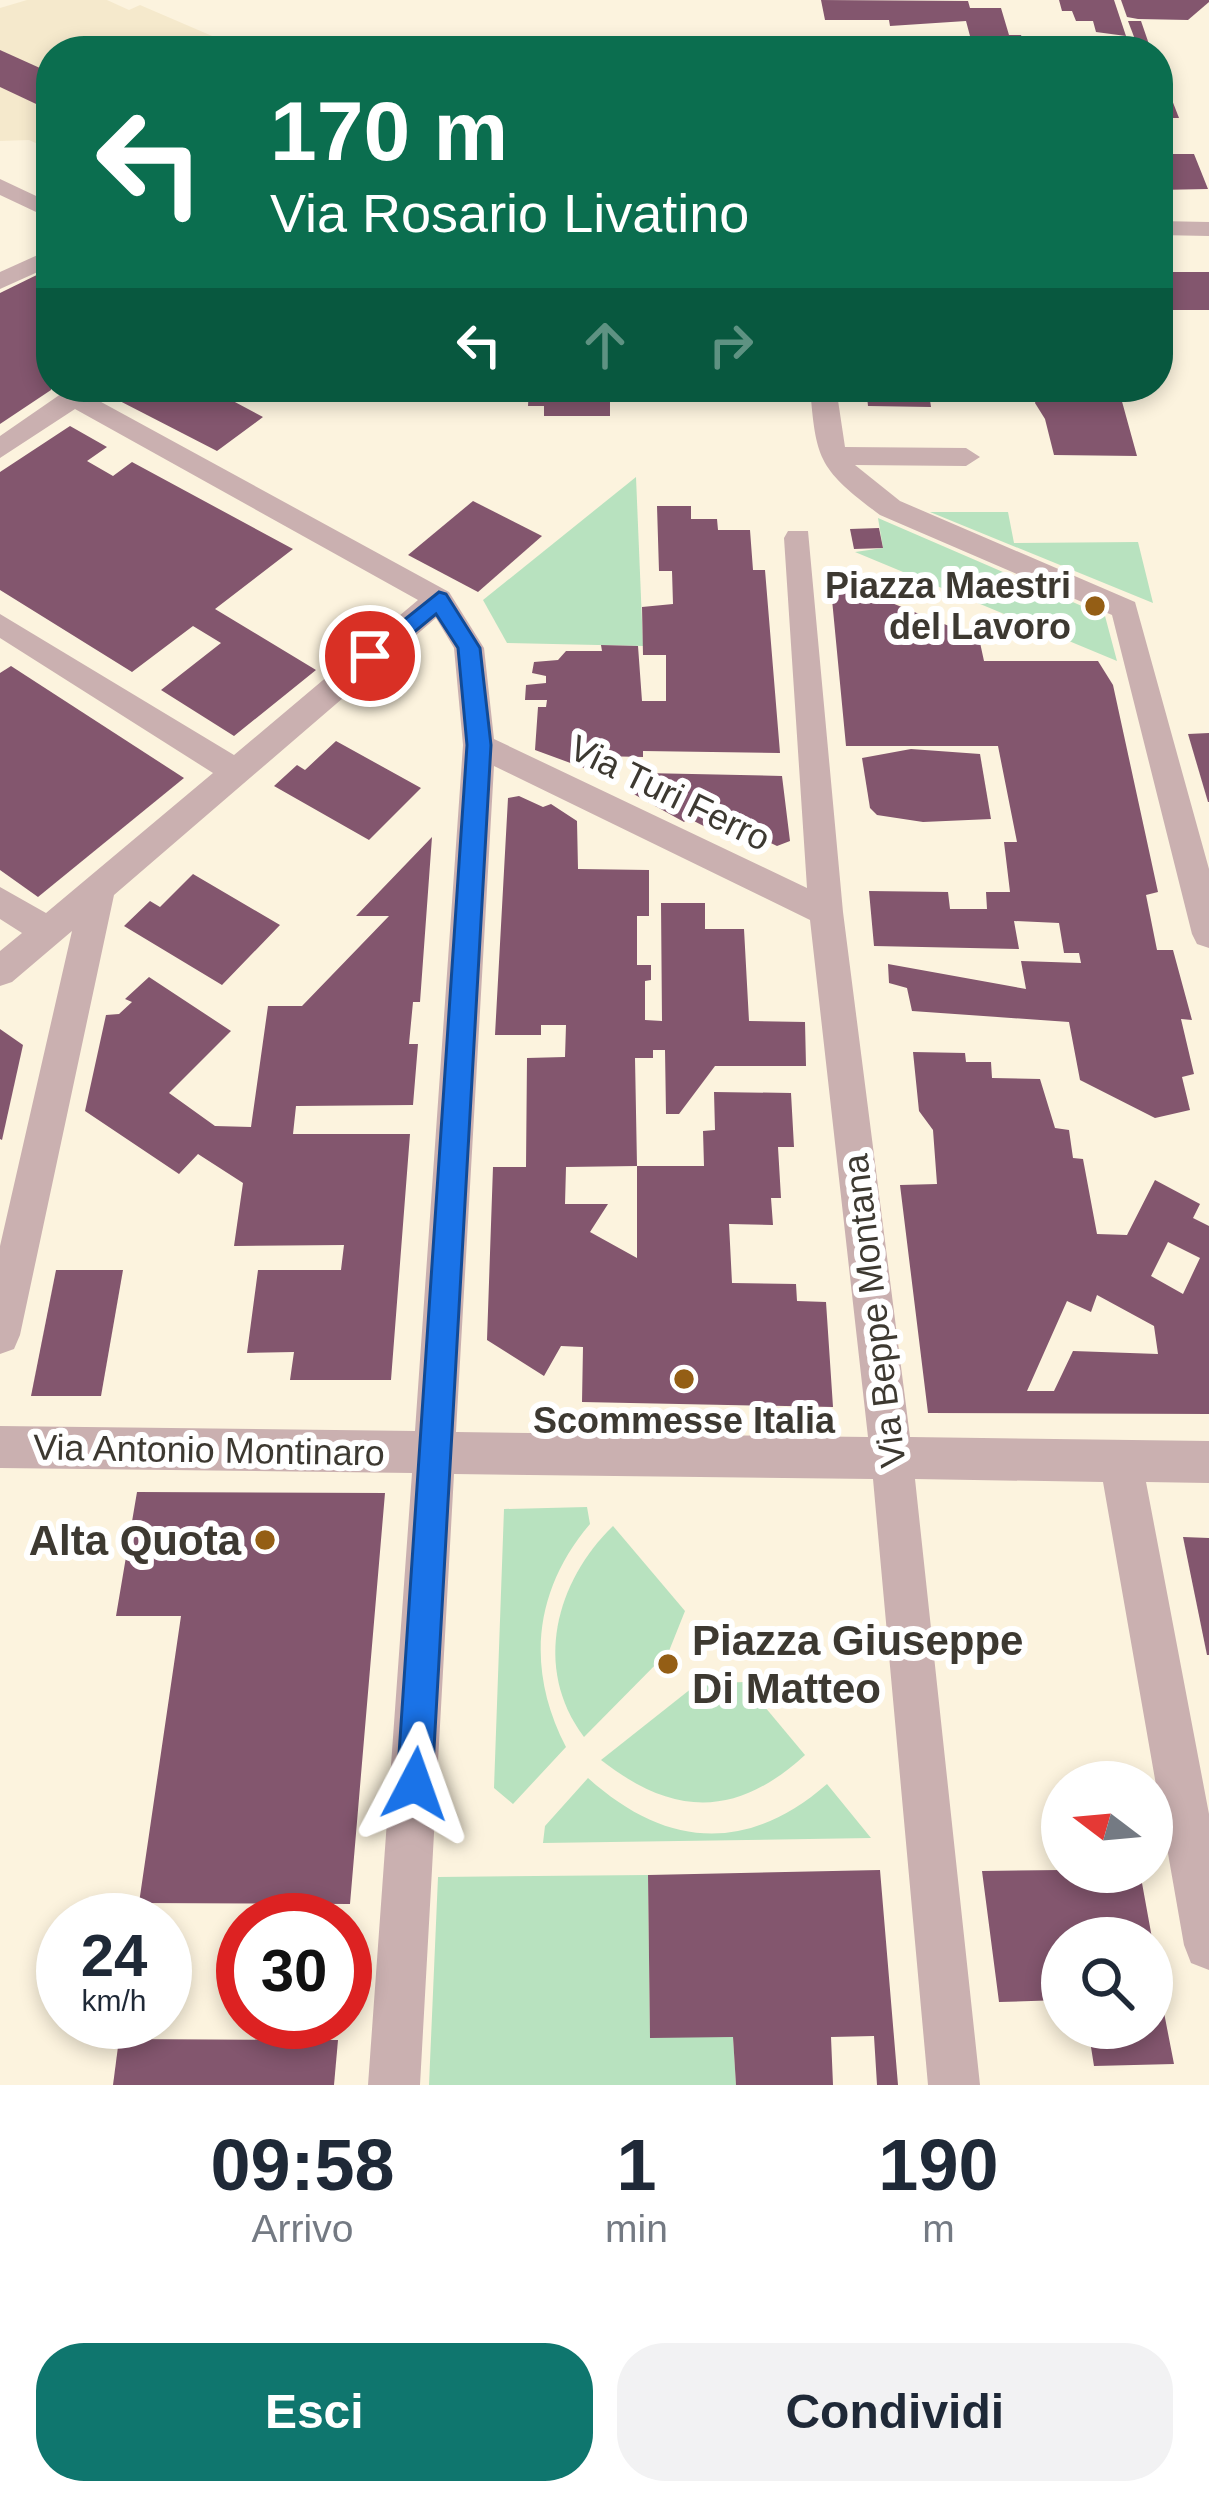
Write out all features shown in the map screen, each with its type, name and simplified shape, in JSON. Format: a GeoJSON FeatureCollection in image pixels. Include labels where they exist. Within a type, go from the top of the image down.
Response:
{"type":"FeatureCollection","features":[{"type":"Feature","properties":{"kind":"street"},"geometry":{"type":"LineString","coordinates":[[0,186],[36,204]]}},
{"type":"Feature","properties":{"kind":"street"},"geometry":{"type":"LineString","coordinates":[[1173,228],[1209,229]]}},
{"type":"Feature","properties":{"kind":"street"},"geometry":{"type":"LineString","coordinates":[[0,282],[36,264]]}},
{"type":"Feature","properties":{"kind":"street"},"geometry":{"type":"LineString","coordinates":[[0,449],[67,402]]}},
{"type":"Feature","properties":{"kind":"street"},"geometry":{"type":"LineString","coordinates":[[98,402],[439,599],[469,648],[479,745],[394,2085]]}},
{"type":"Feature","properties":{"kind":"street"},"geometry":{"type":"LineString","coordinates":[[824,402],[830,456],[890,508],[1125,609],[1209,934]]}},
{"type":"Feature","properties":{"kind":"street"},"geometry":{"type":"LineString","coordinates":[[830,456],[965,457]]}},
{"type":"Feature","properties":{"kind":"street","name":"Via Beppe Montana"},"geometry":{"type":"LineString","coordinates":[[797,538],[826,912],[892,1459],[954,2085]]}},
{"type":"Feature","properties":{"kind":"street"},"geometry":{"type":"LineString","coordinates":[[0,972],[439,599]]}},
{"type":"Feature","properties":{"kind":"street"},"geometry":{"type":"LineString","coordinates":[[0,624],[233,770]]}},
{"type":"Feature","properties":{"kind":"street","name":"Via Turi Ferro"},"geometry":{"type":"LineString","coordinates":[[479,745],[826,912]]}},
{"type":"Feature","properties":{"kind":"street"},"geometry":{"type":"LineString","coordinates":[[0,1335],[99,886]]}},
{"type":"Feature","properties":{"kind":"street"},"geometry":{"type":"LineString","coordinates":[[0,901],[47,932]]}},
{"type":"Feature","properties":{"kind":"street","name":"Via Antonio Montinaro"},"geometry":{"type":"LineString","coordinates":[[0,1447],[1209,1462]]}},
{"type":"Feature","properties":{"kind":"street"},"geometry":{"type":"LineString","coordinates":[[1121,1461],[1209,1946]]}},
{"type":"Feature","properties":{"kind":"shaded area"},"geometry":{"type":"Polygon","coordinates":[[[27,0],[107,0],[129,10],[140,5],[212,36],[36,36],[36,143],[0,141],[0,8],[27,0]]]}},
{"type":"Feature","properties":{"kind":"green space"},"geometry":{"type":"Polygon","coordinates":[[[636,477],[643,646],[507,643],[483,600],[636,477]]]}},
{"type":"Feature","properties":{"kind":"green space"},"geometry":{"type":"Polygon","coordinates":[[[930,512],[1008,512],[1014,543],[1138,542],[1153,603],[930,512]]]}},
{"type":"Feature","properties":{"kind":"green space"},"geometry":{"type":"Polygon","coordinates":[[[878,518],[1105,616],[1117,661],[855,552],[883,548],[878,518]]]}},
{"type":"Feature","properties":{"kind":"green space"},"geometry":{"type":"Polygon","coordinates":[[[587,1507],[590,1524],[557,1576],[542,1632],[545,1689],[566,1747],[513,1804],[494,1788],[504,1509],[587,1507]]]}},
{"type":"Feature","properties":{"kind":"green space"},"geometry":{"type":"Polygon","coordinates":[[[613,1526],[685,1611],[669,1651],[584,1737],[559,1683],[558,1626],[577,1572],[613,1526]]]}},
{"type":"Feature","properties":{"kind":"green space"},"geometry":{"type":"Polygon","coordinates":[[[744,1682],[805,1755],[754,1790],[729,1799],[679,1800],[628,1779],[601,1760],[697,1684],[744,1682]]]}},
{"type":"Feature","properties":{"kind":"green space"},"geometry":{"type":"Polygon","coordinates":[[[588,1778],[647,1818],[707,1834],[767,1822],[827,1784],[871,1838],[543,1843],[545,1826],[588,1778]]]}},
{"type":"Feature","properties":{"kind":"green space"},"geometry":{"type":"Polygon","coordinates":[[[648,1875],[650,2037],[733,2037],[736,2085],[429,2085],[438,1877],[648,1875]]]}},
{"type":"Feature","properties":{"kind":"building"},"geometry":{"type":"Polygon","coordinates":[[[821,0],[968,1],[970,8],[1001,8],[1009,35],[1021,36],[970,36],[966,21],[890,26],[889,20],[825,20],[821,0]]]}},
{"type":"Feature","properties":{"kind":"building"},"geometry":{"type":"Polygon","coordinates":[[[1059,0],[1114,0],[1126,36],[1096,32],[1093,21],[1076,21],[1072,11],[1062,11],[1059,0]]]}},
{"type":"Feature","properties":{"kind":"building"},"geometry":{"type":"Polygon","coordinates":[[[1121,0],[1209,2],[1188,20],[1138,19],[1127,17],[1121,0]]]}},
{"type":"Feature","properties":{"kind":"building"},"geometry":{"type":"Polygon","coordinates":[[[1128,21],[1141,21],[1146,36],[1134,36],[1128,21]]]}},
{"type":"Feature","properties":{"kind":"building"},"geometry":{"type":"Polygon","coordinates":[[[0,50],[36,66],[36,104],[0,87],[0,50]]]}},
{"type":"Feature","properties":{"kind":"building"},"geometry":{"type":"Polygon","coordinates":[[[1173,154],[1194,154],[1208,189],[1173,190],[1173,154]]]}},
{"type":"Feature","properties":{"kind":"building"},"geometry":{"type":"Polygon","coordinates":[[[1173,272],[1209,272],[1209,310],[1173,310],[1173,272]]]}},
{"type":"Feature","properties":{"kind":"building"},"geometry":{"type":"Polygon","coordinates":[[[36,275],[36,400],[0,424],[0,293],[36,275]]]}},
{"type":"Feature","properties":{"kind":"building"},"geometry":{"type":"Polygon","coordinates":[[[122,402],[235,402],[263,417],[217,451],[122,402]]]}},
{"type":"Feature","properties":{"kind":"building"},"geometry":{"type":"Polygon","coordinates":[[[528,402],[610,402],[610,416],[544,416],[544,406],[528,406],[528,402]]]}},
{"type":"Feature","properties":{"kind":"building"},"geometry":{"type":"Polygon","coordinates":[[[868,402],[930,402],[931,407],[868,406],[868,402]]]}},
{"type":"Feature","properties":{"kind":"building"},"geometry":{"type":"Polygon","coordinates":[[[1122,402],[1137,456],[1054,455],[1045,419],[1035,403],[1122,402]]]}},
{"type":"Feature","properties":{"kind":"building"},"geometry":{"type":"Polygon","coordinates":[[[70,426],[107,447],[87,461],[113,476],[132,462],[293,549],[215,609],[316,670],[234,736],[161,690],[221,643],[193,626],[132,672],[0,590],[0,472],[70,426]]]}},
{"type":"Feature","properties":{"kind":"building"},"geometry":{"type":"Polygon","coordinates":[[[473,501],[542,536],[478,592],[408,555],[473,501]]]}},
{"type":"Feature","properties":{"kind":"building"},"geometry":{"type":"Polygon","coordinates":[[[657,506],[691,506],[691,519],[717,519],[718,530],[750,530],[753,570],[765,570],[780,753],[643,751],[643,757],[598,756],[595,772],[535,750],[538,707],[546,707],[547,700],[525,700],[526,685],[546,683],[546,676],[532,673],[534,662],[558,660],[566,651],[602,651],[601,645],[638,646],[642,701],[666,701],[666,655],[643,655],[642,607],[673,604],[672,571],[659,571],[657,506]]]}},
{"type":"Feature","properties":{"kind":"building"},"geometry":{"type":"Polygon","coordinates":[[[879,528],[883,548],[854,549],[850,529],[879,528]]]}},
{"type":"Feature","properties":{"kind":"building"},"geometry":{"type":"Polygon","coordinates":[[[847,585],[979,638],[984,661],[1098,661],[1113,685],[1158,892],[1146,895],[1157,950],[1173,950],[1192,1020],[1181,1019],[1194,1074],[1182,1077],[1190,1110],[1155,1118],[1080,1080],[1069,1022],[912,1011],[907,988],[889,983],[888,964],[1026,989],[1021,961],[1081,963],[1079,953],[1064,953],[1059,923],[1014,921],[1019,949],[874,946],[869,891],[948,892],[950,909],[987,909],[986,892],[1010,892],[1004,842],[1017,842],[998,746],[846,746],[831,589],[847,585]]]}},
{"type":"Feature","properties":{"kind":"building"},"geometry":{"type":"Polygon","coordinates":[[[11,666],[184,778],[38,897],[0,870],[0,673],[11,666]]]}},
{"type":"Feature","properties":{"kind":"building"},"geometry":{"type":"Polygon","coordinates":[[[1209,733],[1209,802],[1208,802],[1188,734],[1209,733]]]}},
{"type":"Feature","properties":{"kind":"building"},"geometry":{"type":"Polygon","coordinates":[[[336,741],[421,788],[369,840],[274,786],[297,765],[305,770],[336,741]]]}},
{"type":"Feature","properties":{"kind":"building"},"geometry":{"type":"Polygon","coordinates":[[[911,749],[980,754],[991,819],[923,822],[877,815],[870,808],[862,758],[911,749]]]}},
{"type":"Feature","properties":{"kind":"building"},"geometry":{"type":"Polygon","coordinates":[[[644,773],[782,776],[790,841],[777,846],[744,830],[735,842],[688,818],[684,822],[630,792],[629,779],[644,773]]]}},
{"type":"Feature","properties":{"kind":"building"},"geometry":{"type":"Polygon","coordinates":[[[519,796],[543,807],[551,804],[577,821],[578,869],[649,870],[649,916],[637,916],[637,965],[651,965],[651,980],[645,981],[645,1020],[662,1021],[661,903],[705,903],[705,929],[744,929],[749,1021],[805,1022],[806,1066],[715,1066],[679,1114],[666,1114],[665,1050],[653,1050],[653,1058],[635,1058],[637,1166],[704,1166],[703,1131],[715,1130],[714,1092],[791,1093],[794,1147],[778,1147],[781,1198],[771,1198],[773,1225],[729,1224],[732,1283],[796,1284],[797,1301],[826,1302],[833,1407],[582,1402],[583,1347],[561,1346],[544,1376],[487,1340],[493,1167],[526,1167],[527,1058],[565,1057],[566,1025],[541,1025],[541,1035],[495,1035],[508,798],[519,796]],[[637,1166],[566,1167],[565,1204],[608,1204],[590,1232],[637,1258],[637,1166]]]}},
{"type":"Feature","properties":{"kind":"building"},"geometry":{"type":"Polygon","coordinates":[[[432,837],[420,1002],[413,1002],[409,1044],[418,1044],[413,1105],[296,1106],[293,1134],[410,1134],[391,1380],[290,1380],[294,1352],[247,1353],[258,1270],[341,1270],[344,1245],[234,1246],[243,1183],[198,1154],[179,1174],[85,1111],[106,1015],[119,1014],[132,1002],[125,999],[149,977],[231,1031],[169,1093],[215,1126],[251,1127],[268,1006],[302,1006],[389,916],[356,916],[432,837]]]}},
{"type":"Feature","properties":{"kind":"building"},"geometry":{"type":"Polygon","coordinates":[[[193,874],[280,925],[222,985],[124,926],[150,901],[160,907],[193,874]]]}},
{"type":"Feature","properties":{"kind":"building"},"geometry":{"type":"Polygon","coordinates":[[[0,1029],[23,1045],[2,1140],[0,1139],[0,1029]]]}},
{"type":"Feature","properties":{"kind":"building"},"geometry":{"type":"Polygon","coordinates":[[[913,1052],[965,1053],[966,1062],[991,1062],[992,1078],[1040,1079],[1055,1128],[1069,1130],[1073,1158],[1083,1159],[1097,1234],[1127,1235],[1155,1180],[1200,1204],[1193,1218],[1209,1226],[1209,1414],[928,1413],[900,1185],[937,1184],[933,1130],[919,1111],[913,1052]],[[1168,1242],[1151,1276],[1183,1294],[1200,1258],[1168,1242]],[[1097,1295],[1091,1312],[1067,1301],[1027,1391],[1054,1391],[1073,1351],[1158,1354],[1154,1326],[1097,1295]]]}},
{"type":"Feature","properties":{"kind":"building"},"geometry":{"type":"Polygon","coordinates":[[[56,1270],[123,1270],[101,1396],[31,1396],[56,1270]]]}},
{"type":"Feature","properties":{"kind":"building"},"geometry":{"type":"Polygon","coordinates":[[[137,1492],[385,1493],[351,1893],[216,1893],[216,1903],[192,1903],[192,1893],[140,1893],[181,1616],[116,1616],[137,1492]]]}},
{"type":"Feature","properties":{"kind":"building"},"geometry":{"type":"Polygon","coordinates":[[[1183,1537],[1209,1538],[1209,1655],[1207,1655],[1183,1537]]]}},
{"type":"Feature","properties":{"kind":"building"},"geometry":{"type":"Polygon","coordinates":[[[880,1870],[898,2085],[877,2085],[874,2036],[831,2037],[833,2085],[736,2085],[733,2037],[650,2038],[648,1875],[880,1870]]]}},
{"type":"Feature","properties":{"kind":"building"},"geometry":{"type":"Polygon","coordinates":[[[1041,1870],[1041,1893],[1144,1893],[1148,1917],[1041,1917],[1041,2001],[999,2002],[982,1871],[1041,1870]]]}},
{"type":"Feature","properties":{"kind":"building"},"geometry":{"type":"Polygon","coordinates":[[[192,2039],[216,2039],[216,2049],[337,2049],[334,2085],[113,2085],[118,2049],[192,2049],[192,2039]]]}},
{"type":"Feature","properties":{"kind":"building"},"geometry":{"type":"Polygon","coordinates":[[[1091,2049],[1171,2049],[1174,2064],[1094,2066],[1091,2049]]]}},
{"type":"Feature","properties":{"kind":"place","name":"Piazza Maestri del Lavoro"},"geometry":{"type":"Point","coordinates":[1095,606]}},
{"type":"Feature","properties":{"kind":"place","name":"Scommesse Italia"},"geometry":{"type":"Point","coordinates":[684,1379]}},
{"type":"Feature","properties":{"kind":"place","name":"Alta Quota"},"geometry":{"type":"Point","coordinates":[265,1540]}},
{"type":"Feature","properties":{"kind":"place","name":"Piazza Giuseppe Di Matteo"},"geometry":{"type":"Point","coordinates":[668,1664]}},
{"type":"Feature","properties":{"kind":"route"},"geometry":{"type":"LineString","coordinates":[[370,656],[439,599],[469,648],[479,745],[415,1784]]}}]}
